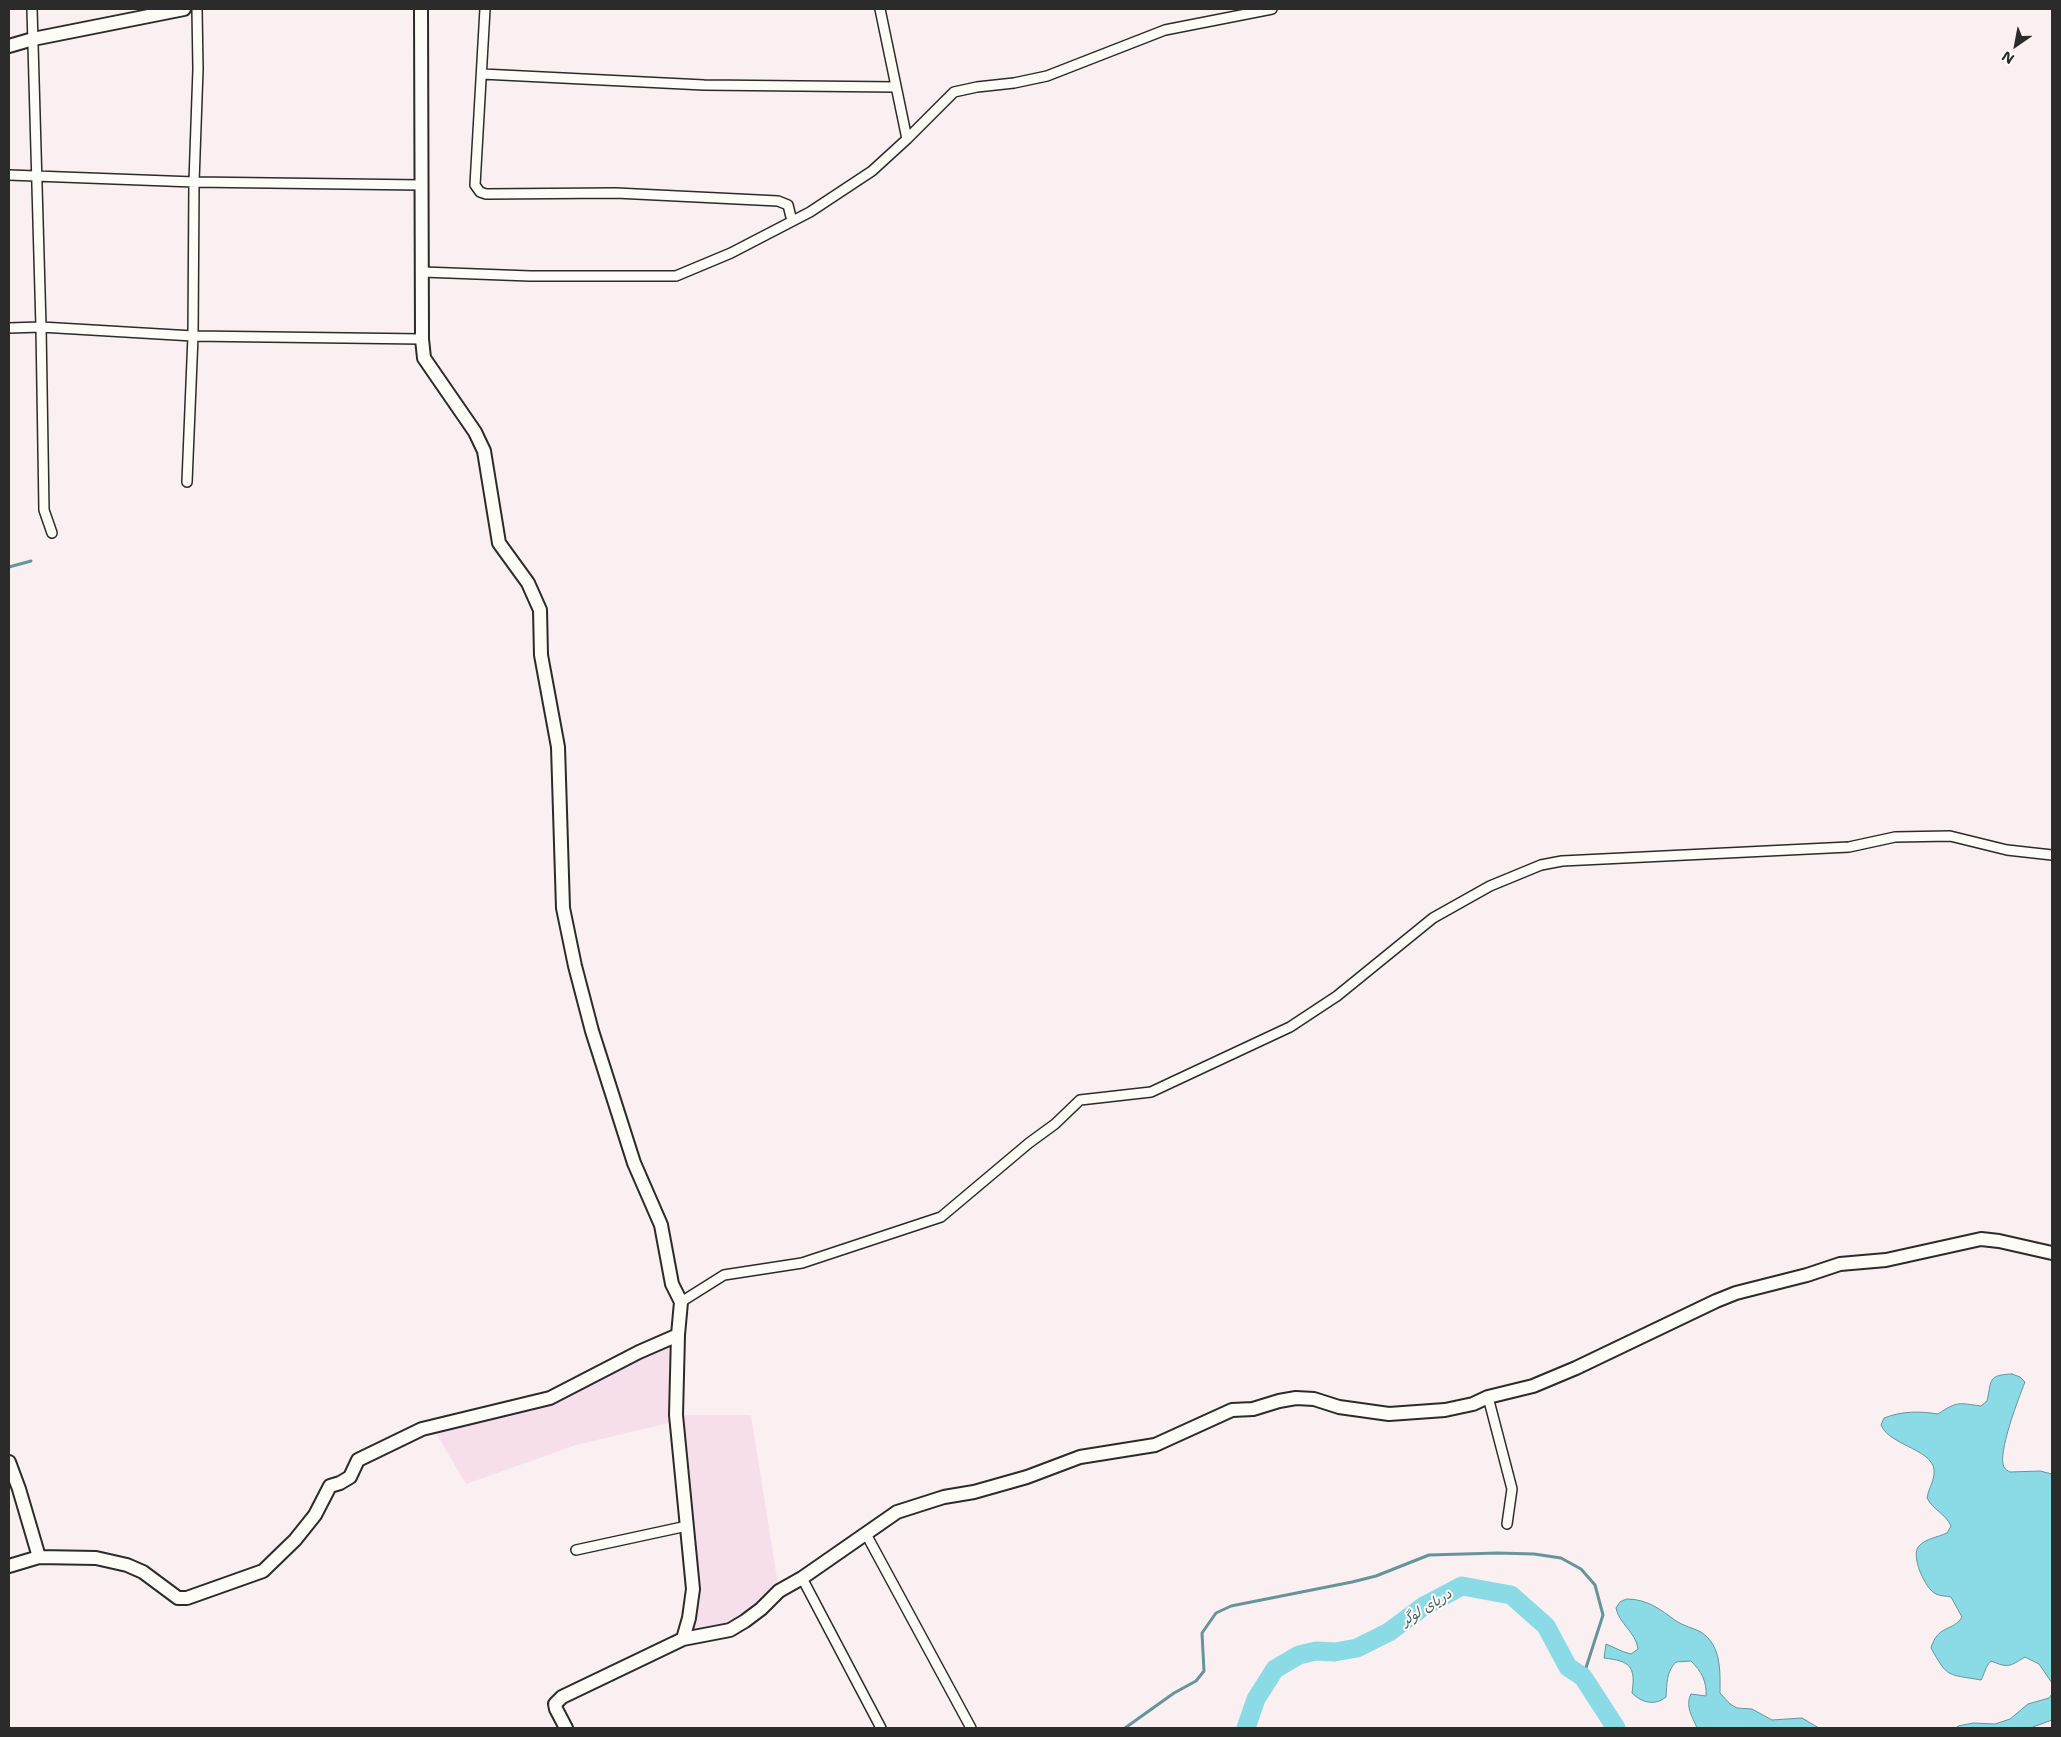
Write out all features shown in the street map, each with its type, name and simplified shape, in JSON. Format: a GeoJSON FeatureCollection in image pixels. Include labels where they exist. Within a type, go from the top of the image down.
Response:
{"type":"FeatureCollection","features":[{"type":"Feature","properties":{"kind":"street"},"geometry":{"type":"LineString","coordinates":[[32,9],[38,175],[44,510],[52,533]]}},
{"type":"Feature","properties":{"kind":"street"},"geometry":{"type":"LineString","coordinates":[[9,46],[34,39],[184,9]]}},
{"type":"Feature","properties":{"kind":"street"},"geometry":{"type":"LineString","coordinates":[[186,482],[193,336],[194,182],[198,69],[197,9]]}},
{"type":"Feature","properties":{"kind":"street"},"geometry":{"type":"LineString","coordinates":[[421,9],[422,339],[424,358],[475,432],[484,451],[500,543],[528,583],[540,610],[541,655],[558,747],[563,908],[592,1031],[634,1163],[661,1225],[672,1284],[681,1302],[678,1335],[676,1415],[693,1589],[689,1618],[683,1640]]}},
{"type":"Feature","properties":{"kind":"street"},"geometry":{"type":"LineString","coordinates":[[485,9],[475,185],[480,192],[486,194],[616,193],[778,201],[788,205],[792,221]]}},
{"type":"Feature","properties":{"kind":"street"},"geometry":{"type":"LineString","coordinates":[[880,9],[907,140]]}},
{"type":"Feature","properties":{"kind":"street"},"geometry":{"type":"LineString","coordinates":[[423,272],[530,276],[676,276],[731,252],[810,212],[872,171],[907,140],[954,92],[1047,76],[1165,30],[1272,9]]}},
{"type":"Feature","properties":{"kind":"street"},"geometry":{"type":"LineString","coordinates":[[482,74],[704,85],[896,87]]}},
{"type":"Feature","properties":{"kind":"street"},"geometry":{"type":"LineString","coordinates":[[9,175],[194,182],[421,185]]}},
{"type":"Feature","properties":{"kind":"street"},"geometry":{"type":"LineString","coordinates":[[9,328],[41,327],[193,336],[422,339]]}},
{"type":"Feature","properties":{"kind":"street"},"geometry":{"type":"LineString","coordinates":[[681,1302],[724,1275],[802,1263],[941,1217],[1029,1143],[1055,1124],[1080,1100],[1151,1092],[1290,1027],[1337,996],[1433,918],[1490,886],[1541,865],[1562,861],[1849,847],[1895,837],[1950,836],[2007,850],[2052,854]]}},
{"type":"Feature","properties":{"kind":"street"},"geometry":{"type":"LineString","coordinates":[[566,1728],[556,1709],[558,1700],[600,1678],[683,1640],[730,1630],[761,1610],[779,1591],[802,1578],[896,1512],[944,1497],[974,1492],[1028,1477],[1080,1457],[1155,1445],[1232,1410],[1253,1409],[1279,1401],[1296,1398],[1314,1399],[1339,1407],[1389,1414],[1458,1407],[1488,1397],[1533,1386],[1736,1293],[1807,1276],[1840,1264],[1886,1260],[1981,1239],[1999,1241],[2052,1253]]}},
{"type":"Feature","properties":{"kind":"street"},"geometry":{"type":"LineString","coordinates":[[9,1566],[39,1557],[96,1558],[127,1565],[156,1580],[178,1598],[187,1598],[264,1571],[305,1528],[330,1486],[350,1477],[358,1460],[372,1452],[422,1429],[550,1398],[639,1352],[678,1335]]}},
{"type":"Feature","properties":{"kind":"street"},"geometry":{"type":"LineString","coordinates":[[1488,1397],[1512,1489],[1507,1524]]}},
{"type":"Feature","properties":{"kind":"street"},"geometry":{"type":"LineString","coordinates":[[9,1462],[39,1557]]}},
{"type":"Feature","properties":{"kind":"street"},"geometry":{"type":"LineString","coordinates":[[576,1550],[687,1526]]}},
{"type":"Feature","properties":{"kind":"street"},"geometry":{"type":"LineString","coordinates":[[866,1534],[970,1728]]}},
{"type":"Feature","properties":{"kind":"street"},"geometry":{"type":"LineString","coordinates":[[802,1578],[881,1728]]}},
{"type":"Feature","properties":{"kind":"shaded area"},"geometry":{"type":"Polygon","coordinates":[[[678,1335],[677,1415],[751,1415],[779,1591],[745,1621],[683,1639],[689,1618],[677,1421],[576,1445],[466,1484],[433,1428],[521,1404],[678,1335]]]}},
{"type":"Feature","properties":{"kind":"water"},"geometry":{"type":"Polygon","coordinates":[[[2012,1374],[2020,1377],[2025,1382],[2003,1450],[2004,1467],[2010,1472],[2040,1471],[2052,1474],[2052,1683],[2039,1664],[2025,1657],[2008,1665],[2001,1665],[1991,1661],[1981,1680],[1955,1675],[1941,1665],[1931,1648],[1934,1640],[1962,1617],[1951,1597],[1936,1594],[1927,1586],[1916,1557],[1919,1546],[1932,1538],[1947,1533],[1951,1526],[1927,1498],[1934,1475],[1933,1466],[1929,1459],[1894,1438],[1881,1425],[1884,1418],[1897,1414],[1917,1412],[1938,1414],[1958,1404],[1981,1406],[1987,1401],[1994,1377],[2012,1374]]]}},
{"type":"Feature","properties":{"kind":"water"},"geometry":{"type":"Polygon","coordinates":[[[1634,1599],[1653,1606],[1676,1621],[1701,1632],[1708,1638],[1713,1644],[1718,1660],[1720,1693],[1730,1704],[1737,1708],[1752,1709],[1772,1720],[1802,1718],[1819,1728],[1697,1728],[1690,1711],[1689,1698],[1691,1694],[1706,1696],[1706,1691],[1703,1677],[1691,1661],[1676,1662],[1670,1670],[1666,1697],[1662,1700],[1649,1702],[1640,1699],[1632,1693],[1633,1677],[1629,1666],[1620,1661],[1604,1658],[1606,1644],[1631,1654],[1638,1649],[1637,1643],[1620,1619],[1616,1608],[1620,1602],[1634,1599]]]}},
{"type":"Feature","properties":{"kind":"water"},"geometry":{"type":"Polygon","coordinates":[[[2052,1694],[2052,1720],[2030,1728],[1956,1728],[1973,1723],[1995,1724],[2010,1719],[2028,1704],[2049,1698],[2052,1694]]]}},
{"type":"Feature","properties":{"kind":"waterway"},"geometry":{"type":"LineString","coordinates":[[9,567],[31,561]]}},
{"type":"Feature","properties":{"kind":"waterway"},"geometry":{"type":"LineString","coordinates":[[1125,1728],[1174,1693],[1196,1681],[1204,1671],[1202,1633],[1216,1613],[1231,1606],[1376,1576],[1429,1555],[1534,1554],[1561,1558],[1581,1569],[1595,1585],[1603,1615],[1583,1677]]}},
{"type":"Feature","properties":{"kind":"waterway","name":"دریای لوگر"},"geometry":{"type":"LineString","coordinates":[[1246,1728],[1256,1699],[1275,1669],[1299,1655],[1316,1651],[1335,1652],[1357,1648],[1389,1632],[1424,1606],[1462,1586],[1511,1595],[1546,1626],[1568,1667],[1583,1677],[1616,1728]]}}]}
